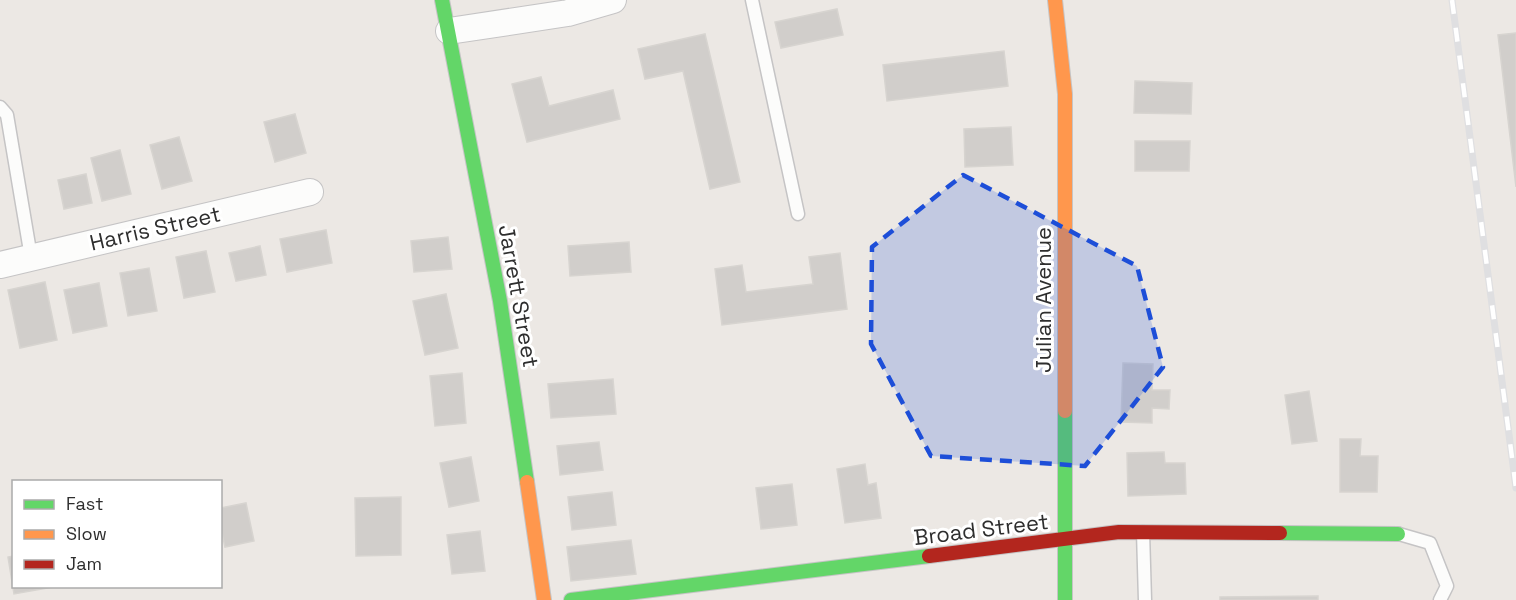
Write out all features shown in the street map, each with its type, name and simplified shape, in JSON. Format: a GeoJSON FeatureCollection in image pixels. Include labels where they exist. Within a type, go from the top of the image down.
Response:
{"type":"FeatureCollection","features":[{"type":"Feature","properties":{"kind":"street","name":"Jarrett Street"},"geometry":{"type":"LineString","coordinates":[[442,0],[501,301],[544,600]]}},
{"type":"Feature","properties":{"kind":"street"},"geometry":{"type":"LineString","coordinates":[[449,31],[568,13],[613,0]]}},
{"type":"Feature","properties":{"kind":"street","name":"Julian Avenue"},"geometry":{"type":"LineString","coordinates":[[1055,0],[1065,94],[1065,600]]}},
{"type":"Feature","properties":{"kind":"street","name":"Harris Street"},"geometry":{"type":"LineString","coordinates":[[0,265],[310,192]]}},
{"type":"Feature","properties":{"kind":"street","name":"Broad Street"},"geometry":{"type":"LineString","coordinates":[[571,600],[1119,532],[1398,534]]}},
{"type":"Feature","properties":{"kind":"lane"},"geometry":{"type":"LineString","coordinates":[[752,0],[798,214]]}},
{"type":"Feature","properties":{"kind":"lane"},"geometry":{"type":"LineString","coordinates":[[0,107],[7,115],[31,257]]}},
{"type":"Feature","properties":{"kind":"lane"},"geometry":{"type":"LineString","coordinates":[[1143,532],[1145,600]]}},
{"type":"Feature","properties":{"kind":"lane"},"geometry":{"type":"LineString","coordinates":[[1398,534],[1430,543],[1447,586],[1440,600]]}},
{"type":"Feature","properties":{"kind":"highlighted area"},"geometry":{"type":"Polygon","coordinates":[[[963,175],[1137,266],[1163,367],[1085,466],[931,456],[871,344],[872,247],[963,175]]]}},
{"type":"Feature","properties":{"kind":"building"},"geometry":{"type":"Polygon","coordinates":[[[837,9],[843,35],[781,48],[775,22],[837,9]]]}},
{"type":"Feature","properties":{"kind":"building"},"geometry":{"type":"Polygon","coordinates":[[[1516,33],[1516,187],[1498,35],[1516,33]]]}},
{"type":"Feature","properties":{"kind":"building"},"geometry":{"type":"Polygon","coordinates":[[[705,34],[740,182],[710,189],[683,71],[645,79],[638,49],[705,34]]]}},
{"type":"Feature","properties":{"kind":"building"},"geometry":{"type":"Polygon","coordinates":[[[1004,51],[1008,86],[887,101],[883,65],[1004,51]]]}},
{"type":"Feature","properties":{"kind":"building"},"geometry":{"type":"Polygon","coordinates":[[[541,77],[549,106],[613,90],[620,119],[527,142],[512,84],[541,77]]]}},
{"type":"Feature","properties":{"kind":"building"},"geometry":{"type":"Polygon","coordinates":[[[1135,81],[1192,83],[1191,114],[1134,113],[1135,81]]]}},
{"type":"Feature","properties":{"kind":"building"},"geometry":{"type":"Polygon","coordinates":[[[295,114],[306,153],[275,162],[264,122],[295,114]]]}},
{"type":"Feature","properties":{"kind":"building"},"geometry":{"type":"Polygon","coordinates":[[[1011,127],[1013,165],[965,167],[964,129],[1011,127]]]}},
{"type":"Feature","properties":{"kind":"building"},"geometry":{"type":"Polygon","coordinates":[[[179,137],[192,181],[162,189],[150,145],[179,137]]]}},
{"type":"Feature","properties":{"kind":"building"},"geometry":{"type":"Polygon","coordinates":[[[1135,141],[1190,141],[1189,171],[1135,171],[1135,141]]]}},
{"type":"Feature","properties":{"kind":"building"},"geometry":{"type":"Polygon","coordinates":[[[120,150],[131,194],[102,201],[91,158],[120,150]]]}},
{"type":"Feature","properties":{"kind":"building"},"geometry":{"type":"Polygon","coordinates":[[[86,174],[92,203],[64,209],[58,180],[86,174]]]}},
{"type":"Feature","properties":{"kind":"building"},"geometry":{"type":"Polygon","coordinates":[[[326,230],[332,263],[287,272],[280,239],[326,230]]]}},
{"type":"Feature","properties":{"kind":"building"},"geometry":{"type":"Polygon","coordinates":[[[448,237],[452,269],[414,272],[411,241],[448,237]]]}},
{"type":"Feature","properties":{"kind":"building"},"geometry":{"type":"Polygon","coordinates":[[[629,242],[631,272],[570,276],[568,246],[629,242]]]}},
{"type":"Feature","properties":{"kind":"building"},"geometry":{"type":"Polygon","coordinates":[[[260,246],[266,275],[236,281],[229,253],[260,246]]]}},
{"type":"Feature","properties":{"kind":"building"},"geometry":{"type":"Polygon","coordinates":[[[206,251],[215,292],[184,298],[176,257],[206,251]]]}},
{"type":"Feature","properties":{"kind":"building"},"geometry":{"type":"Polygon","coordinates":[[[840,253],[847,309],[722,325],[715,269],[742,265],[746,292],[813,284],[809,257],[840,253]]]}},
{"type":"Feature","properties":{"kind":"building"},"geometry":{"type":"Polygon","coordinates":[[[149,268],[157,311],[128,316],[120,273],[149,268]]]}},
{"type":"Feature","properties":{"kind":"building"},"geometry":{"type":"Polygon","coordinates":[[[45,282],[57,340],[20,348],[8,290],[45,282]]]}},
{"type":"Feature","properties":{"kind":"building"},"geometry":{"type":"Polygon","coordinates":[[[99,283],[107,326],[73,333],[64,290],[99,283]]]}},
{"type":"Feature","properties":{"kind":"building"},"geometry":{"type":"Polygon","coordinates":[[[446,294],[458,348],[425,355],[413,301],[446,294]]]}},
{"type":"Feature","properties":{"kind":"building"},"geometry":{"type":"Polygon","coordinates":[[[1123,363],[1153,364],[1152,390],[1170,390],[1169,409],[1152,408],[1152,423],[1121,422],[1123,363]]]}},
{"type":"Feature","properties":{"kind":"building"},"geometry":{"type":"Polygon","coordinates":[[[462,373],[466,423],[435,426],[430,376],[462,373]]]}},
{"type":"Feature","properties":{"kind":"building"},"geometry":{"type":"Polygon","coordinates":[[[613,379],[616,414],[551,418],[548,384],[613,379]]]}},
{"type":"Feature","properties":{"kind":"building"},"geometry":{"type":"Polygon","coordinates":[[[1309,391],[1317,441],[1292,444],[1285,395],[1309,391]]]}},
{"type":"Feature","properties":{"kind":"building"},"geometry":{"type":"Polygon","coordinates":[[[1340,439],[1361,439],[1360,456],[1378,456],[1377,492],[1340,492],[1340,439]]]}},
{"type":"Feature","properties":{"kind":"building"},"geometry":{"type":"Polygon","coordinates":[[[599,442],[603,470],[560,475],[557,446],[599,442]]]}},
{"type":"Feature","properties":{"kind":"building"},"geometry":{"type":"Polygon","coordinates":[[[1164,452],[1165,463],[1185,463],[1186,494],[1128,496],[1127,453],[1164,452]]]}},
{"type":"Feature","properties":{"kind":"building"},"geometry":{"type":"Polygon","coordinates":[[[471,457],[479,501],[449,507],[440,463],[471,457]]]}},
{"type":"Feature","properties":{"kind":"building"},"geometry":{"type":"Polygon","coordinates":[[[865,464],[868,485],[876,483],[881,518],[845,523],[837,469],[865,464]]]}},
{"type":"Feature","properties":{"kind":"building"},"geometry":{"type":"Polygon","coordinates":[[[792,484],[797,525],[761,529],[756,488],[792,484]]]}},
{"type":"Feature","properties":{"kind":"building"},"geometry":{"type":"Polygon","coordinates":[[[612,492],[616,525],[572,530],[568,497],[612,492]]]}},
{"type":"Feature","properties":{"kind":"building"},"geometry":{"type":"Polygon","coordinates":[[[401,497],[401,555],[356,556],[355,498],[401,497]]]}},
{"type":"Feature","properties":{"kind":"building"},"geometry":{"type":"Polygon","coordinates":[[[246,503],[254,541],[225,547],[222,534],[222,508],[246,503]]]}},
{"type":"Feature","properties":{"kind":"building"},"geometry":{"type":"Polygon","coordinates":[[[480,531],[485,571],[452,574],[447,535],[480,531]]]}},
{"type":"Feature","properties":{"kind":"building"},"geometry":{"type":"Polygon","coordinates":[[[631,540],[636,574],[571,581],[567,547],[631,540]]]}},
{"type":"Feature","properties":{"kind":"building"},"geometry":{"type":"Polygon","coordinates":[[[12,556],[12,582],[8,557],[12,556]]]}},
{"type":"Feature","properties":{"kind":"building"},"geometry":{"type":"Polygon","coordinates":[[[13,588],[47,588],[14,594],[13,588]]]}},
{"type":"Feature","properties":{"kind":"building"},"geometry":{"type":"Polygon","coordinates":[[[1318,596],[1318,600],[1220,600],[1220,597],[1318,596]]]}},
{"type":"Feature","properties":{"kind":"railway"},"geometry":{"type":"LineString","coordinates":[[1452,0],[1516,488]]}},
{"type":"Feature","properties":{"kind":"traffic: fast"},"geometry":{"type":"LineString","coordinates":[[442,0],[500,301],[527,482]]}},
{"type":"Feature","properties":{"kind":"traffic: fast"},"geometry":{"type":"LineString","coordinates":[[1065,411],[1065,600]]}},
{"type":"Feature","properties":{"kind":"traffic: fast"},"geometry":{"type":"LineString","coordinates":[[1280,533],[1398,534]]}},
{"type":"Feature","properties":{"kind":"traffic: fast"},"geometry":{"type":"LineString","coordinates":[[571,600],[929,556]]}},
{"type":"Feature","properties":{"kind":"traffic: slow"},"geometry":{"type":"LineString","coordinates":[[1055,0],[1065,94],[1065,411]]}},
{"type":"Feature","properties":{"kind":"traffic: slow"},"geometry":{"type":"LineString","coordinates":[[527,482],[544,600]]}},
{"type":"Feature","properties":{"kind":"traffic: jam"},"geometry":{"type":"LineString","coordinates":[[929,556],[1119,532],[1280,533]]}}]}
